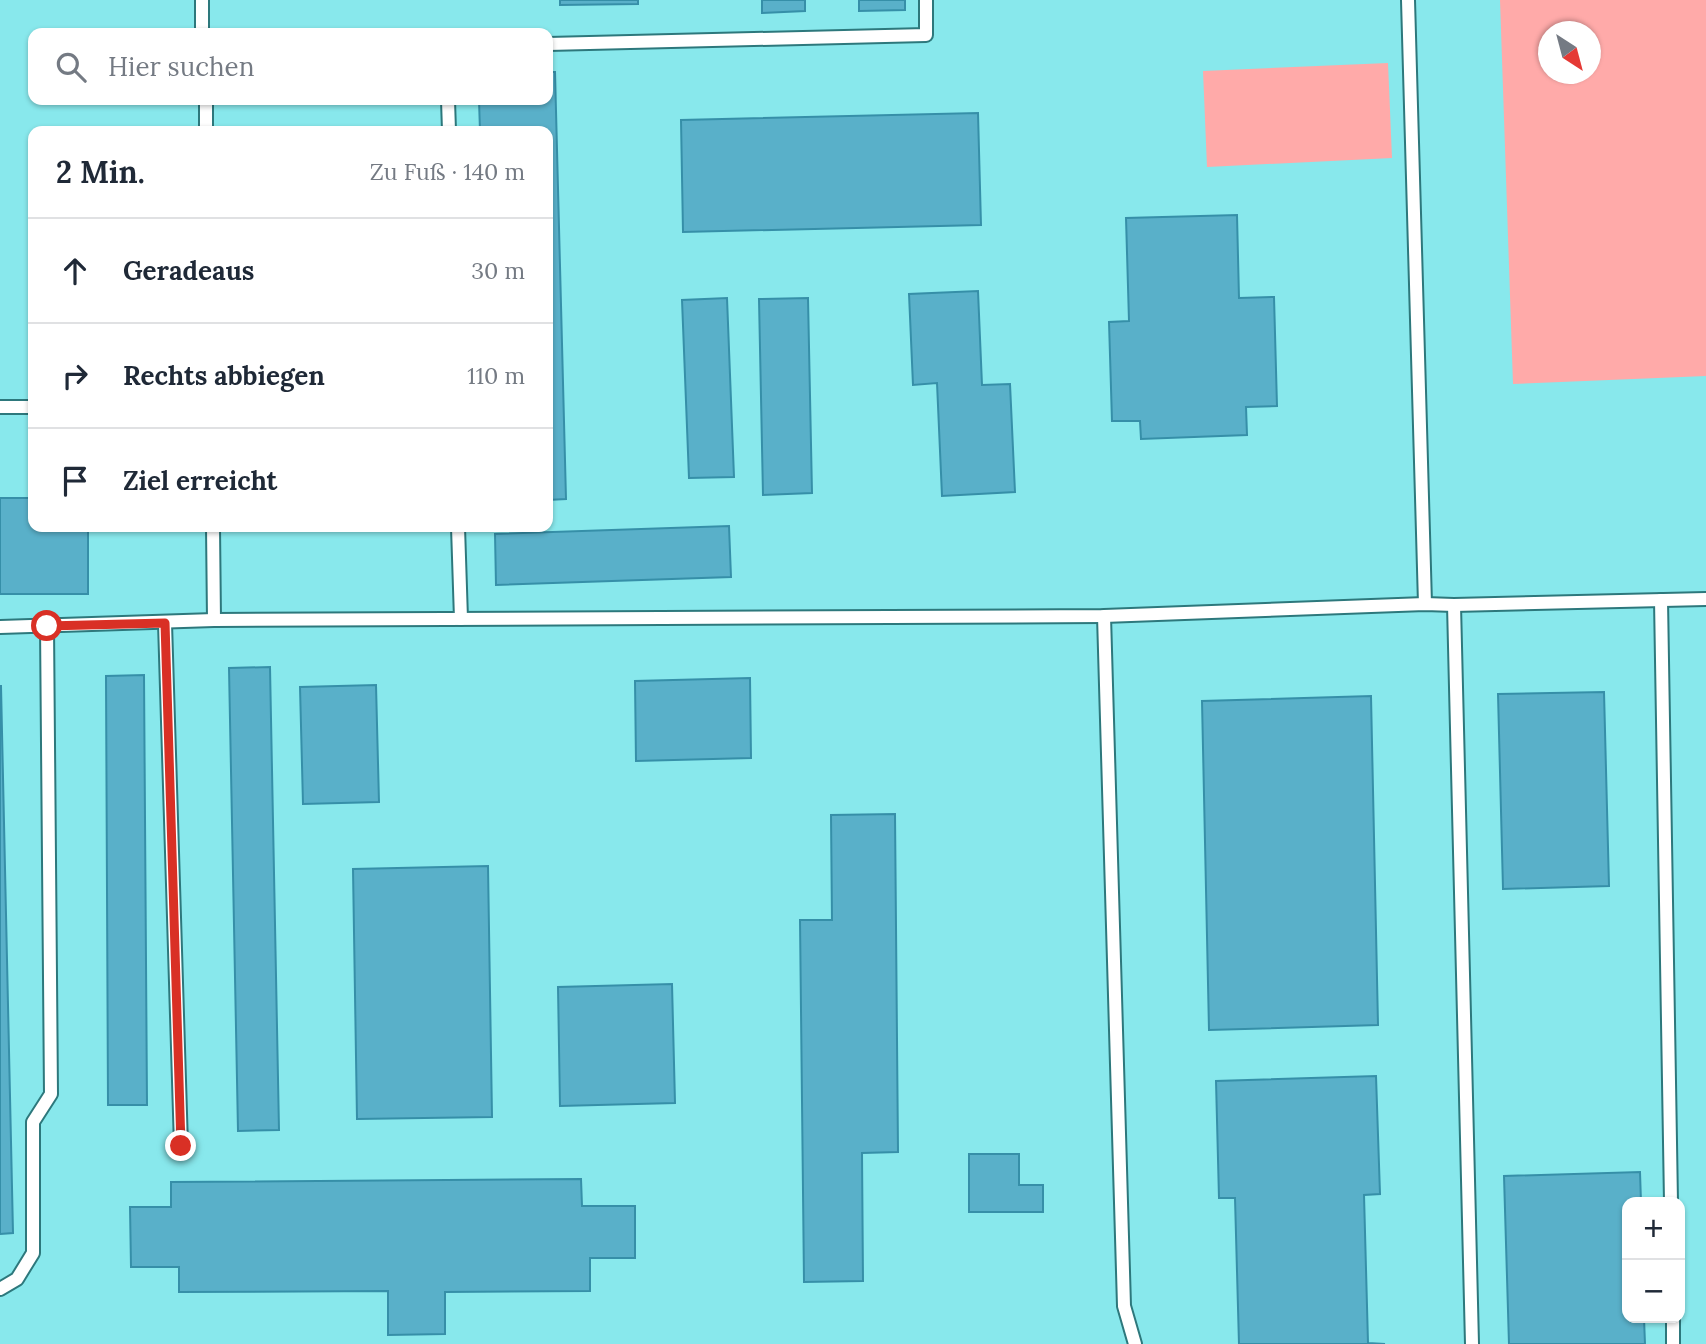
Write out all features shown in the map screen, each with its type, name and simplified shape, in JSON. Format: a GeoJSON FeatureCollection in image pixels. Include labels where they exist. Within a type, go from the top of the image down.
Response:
{"type":"FeatureCollection","features":[{"type":"Feature","properties":{"kind":"lane"},"geometry":{"type":"LineString","coordinates":[[201,0],[202,28]]}},
{"type":"Feature","properties":{"kind":"lane"},"geometry":{"type":"LineString","coordinates":[[553,44],[926,35],[926,0]]}},
{"type":"Feature","properties":{"kind":"lane"},"geometry":{"type":"LineString","coordinates":[[1408,0],[1425,604]]}},
{"type":"Feature","properties":{"kind":"lane"},"geometry":{"type":"LineString","coordinates":[[206,105],[206,126]]}},
{"type":"Feature","properties":{"kind":"lane"},"geometry":{"type":"LineString","coordinates":[[448,105],[449,126]]}},
{"type":"Feature","properties":{"kind":"lane"},"geometry":{"type":"LineString","coordinates":[[0,407],[28,407]]}},
{"type":"Feature","properties":{"kind":"lane"},"geometry":{"type":"LineString","coordinates":[[213,532],[215,620]]}},
{"type":"Feature","properties":{"kind":"lane"},"geometry":{"type":"LineString","coordinates":[[458,532],[461,619]]}},
{"type":"Feature","properties":{"kind":"lane"},"geometry":{"type":"LineString","coordinates":[[0,627],[215,620],[1104,616],[1425,604],[1706,599]]}},
{"type":"Feature","properties":{"kind":"lane"},"geometry":{"type":"LineString","coordinates":[[1661,600],[1671,1197]]}},
{"type":"Feature","properties":{"kind":"lane"},"geometry":{"type":"LineString","coordinates":[[1454,605],[1472,1344]]}},
{"type":"Feature","properties":{"kind":"lane"},"geometry":{"type":"LineString","coordinates":[[1104,616],[1124,1306],[1135,1344]]}},
{"type":"Feature","properties":{"kind":"lane"},"geometry":{"type":"LineString","coordinates":[[165,623],[181,1146]]}},
{"type":"Feature","properties":{"kind":"lane"},"geometry":{"type":"LineString","coordinates":[[0,1289],[17,1279],[33,1253],[33,1122],[51,1094],[47,626]]}},
{"type":"Feature","properties":{"kind":"lane"},"geometry":{"type":"LineString","coordinates":[[1673,1323],[1673,1344]]}},
{"type":"Feature","properties":{"kind":"shaded area"},"geometry":{"type":"Polygon","coordinates":[[[1500,0],[1706,0],[1706,376],[1513,384],[1500,0]]]}},
{"type":"Feature","properties":{"kind":"shaded area"},"geometry":{"type":"Polygon","coordinates":[[[1388,63],[1392,158],[1207,167],[1203,71],[1388,63]]]}},
{"type":"Feature","properties":{"kind":"building"},"geometry":{"type":"Polygon","coordinates":[[[560,0],[638,0],[638,4],[560,5],[560,0]]]}},
{"type":"Feature","properties":{"kind":"building"},"geometry":{"type":"Polygon","coordinates":[[[762,0],[805,0],[805,11],[762,13],[762,0]]]}},
{"type":"Feature","properties":{"kind":"building"},"geometry":{"type":"Polygon","coordinates":[[[859,0],[905,0],[905,10],[859,11],[859,0]]]}},
{"type":"Feature","properties":{"kind":"building"},"geometry":{"type":"Polygon","coordinates":[[[555,72],[566,499],[553,500],[553,126],[480,126],[479,105],[553,105],[555,72]]]}},
{"type":"Feature","properties":{"kind":"building"},"geometry":{"type":"Polygon","coordinates":[[[978,113],[981,225],[683,232],[681,120],[978,113]]]}},
{"type":"Feature","properties":{"kind":"building"},"geometry":{"type":"Polygon","coordinates":[[[1237,215],[1239,298],[1274,297],[1277,406],[1246,407],[1247,435],[1141,439],[1140,421],[1112,421],[1109,322],[1129,321],[1126,218],[1237,215]]]}},
{"type":"Feature","properties":{"kind":"building"},"geometry":{"type":"Polygon","coordinates":[[[978,291],[982,385],[1010,384],[1015,492],[942,496],[937,383],[913,385],[909,294],[978,291]]]}},
{"type":"Feature","properties":{"kind":"building"},"geometry":{"type":"Polygon","coordinates":[[[727,298],[734,477],[689,478],[682,300],[727,298]]]}},
{"type":"Feature","properties":{"kind":"building"},"geometry":{"type":"Polygon","coordinates":[[[808,298],[812,493],[763,495],[759,299],[808,298]]]}},
{"type":"Feature","properties":{"kind":"building"},"geometry":{"type":"Polygon","coordinates":[[[0,498],[28,498],[28,532],[88,532],[88,594],[0,594],[0,498]]]}},
{"type":"Feature","properties":{"kind":"building"},"geometry":{"type":"Polygon","coordinates":[[[729,526],[731,577],[496,585],[495,534],[729,526]]]}},
{"type":"Feature","properties":{"kind":"building"},"geometry":{"type":"Polygon","coordinates":[[[270,667],[279,1130],[238,1131],[229,668],[270,667]]]}},
{"type":"Feature","properties":{"kind":"building"},"geometry":{"type":"Polygon","coordinates":[[[144,675],[147,1105],[108,1105],[106,676],[144,675]]]}},
{"type":"Feature","properties":{"kind":"building"},"geometry":{"type":"Polygon","coordinates":[[[750,678],[751,758],[636,761],[635,681],[750,678]]]}},
{"type":"Feature","properties":{"kind":"building"},"geometry":{"type":"Polygon","coordinates":[[[376,685],[379,802],[303,804],[300,687],[376,685]]]}},
{"type":"Feature","properties":{"kind":"building"},"geometry":{"type":"Polygon","coordinates":[[[0,686],[13,1233],[0,1234],[0,686]]]}},
{"type":"Feature","properties":{"kind":"building"},"geometry":{"type":"Polygon","coordinates":[[[1604,692],[1609,886],[1503,889],[1498,694],[1604,692]]]}},
{"type":"Feature","properties":{"kind":"building"},"geometry":{"type":"Polygon","coordinates":[[[1371,696],[1378,1025],[1209,1030],[1202,701],[1371,696]]]}},
{"type":"Feature","properties":{"kind":"building"},"geometry":{"type":"Polygon","coordinates":[[[895,814],[898,1152],[862,1153],[863,1281],[804,1282],[800,920],[832,920],[831,815],[895,814]]]}},
{"type":"Feature","properties":{"kind":"building"},"geometry":{"type":"Polygon","coordinates":[[[488,866],[492,1117],[357,1119],[353,869],[488,866]]]}},
{"type":"Feature","properties":{"kind":"building"},"geometry":{"type":"Polygon","coordinates":[[[672,984],[675,1103],[560,1106],[558,987],[672,984]]]}},
{"type":"Feature","properties":{"kind":"building"},"geometry":{"type":"Polygon","coordinates":[[[1376,1076],[1380,1194],[1364,1195],[1368,1343],[1385,1344],[1239,1344],[1235,1198],[1219,1198],[1216,1081],[1376,1076]]]}},
{"type":"Feature","properties":{"kind":"building"},"geometry":{"type":"Polygon","coordinates":[[[969,1154],[1019,1154],[1019,1185],[1043,1185],[1043,1212],[969,1212],[969,1154]]]}},
{"type":"Feature","properties":{"kind":"building"},"geometry":{"type":"Polygon","coordinates":[[[1640,1172],[1641,1197],[1622,1197],[1622,1323],[1644,1323],[1645,1344],[1509,1344],[1504,1176],[1640,1172]]]}},
{"type":"Feature","properties":{"kind":"building"},"geometry":{"type":"Polygon","coordinates":[[[581,1179],[582,1206],[635,1206],[635,1258],[590,1258],[590,1291],[445,1292],[445,1334],[388,1335],[388,1291],[179,1292],[179,1267],[131,1267],[130,1207],[171,1207],[171,1182],[581,1179]]]}},
{"type":"Feature","properties":{"kind":"route"},"geometry":{"type":"LineString","coordinates":[[47,626],[165,623],[181,1146]]}}]}
